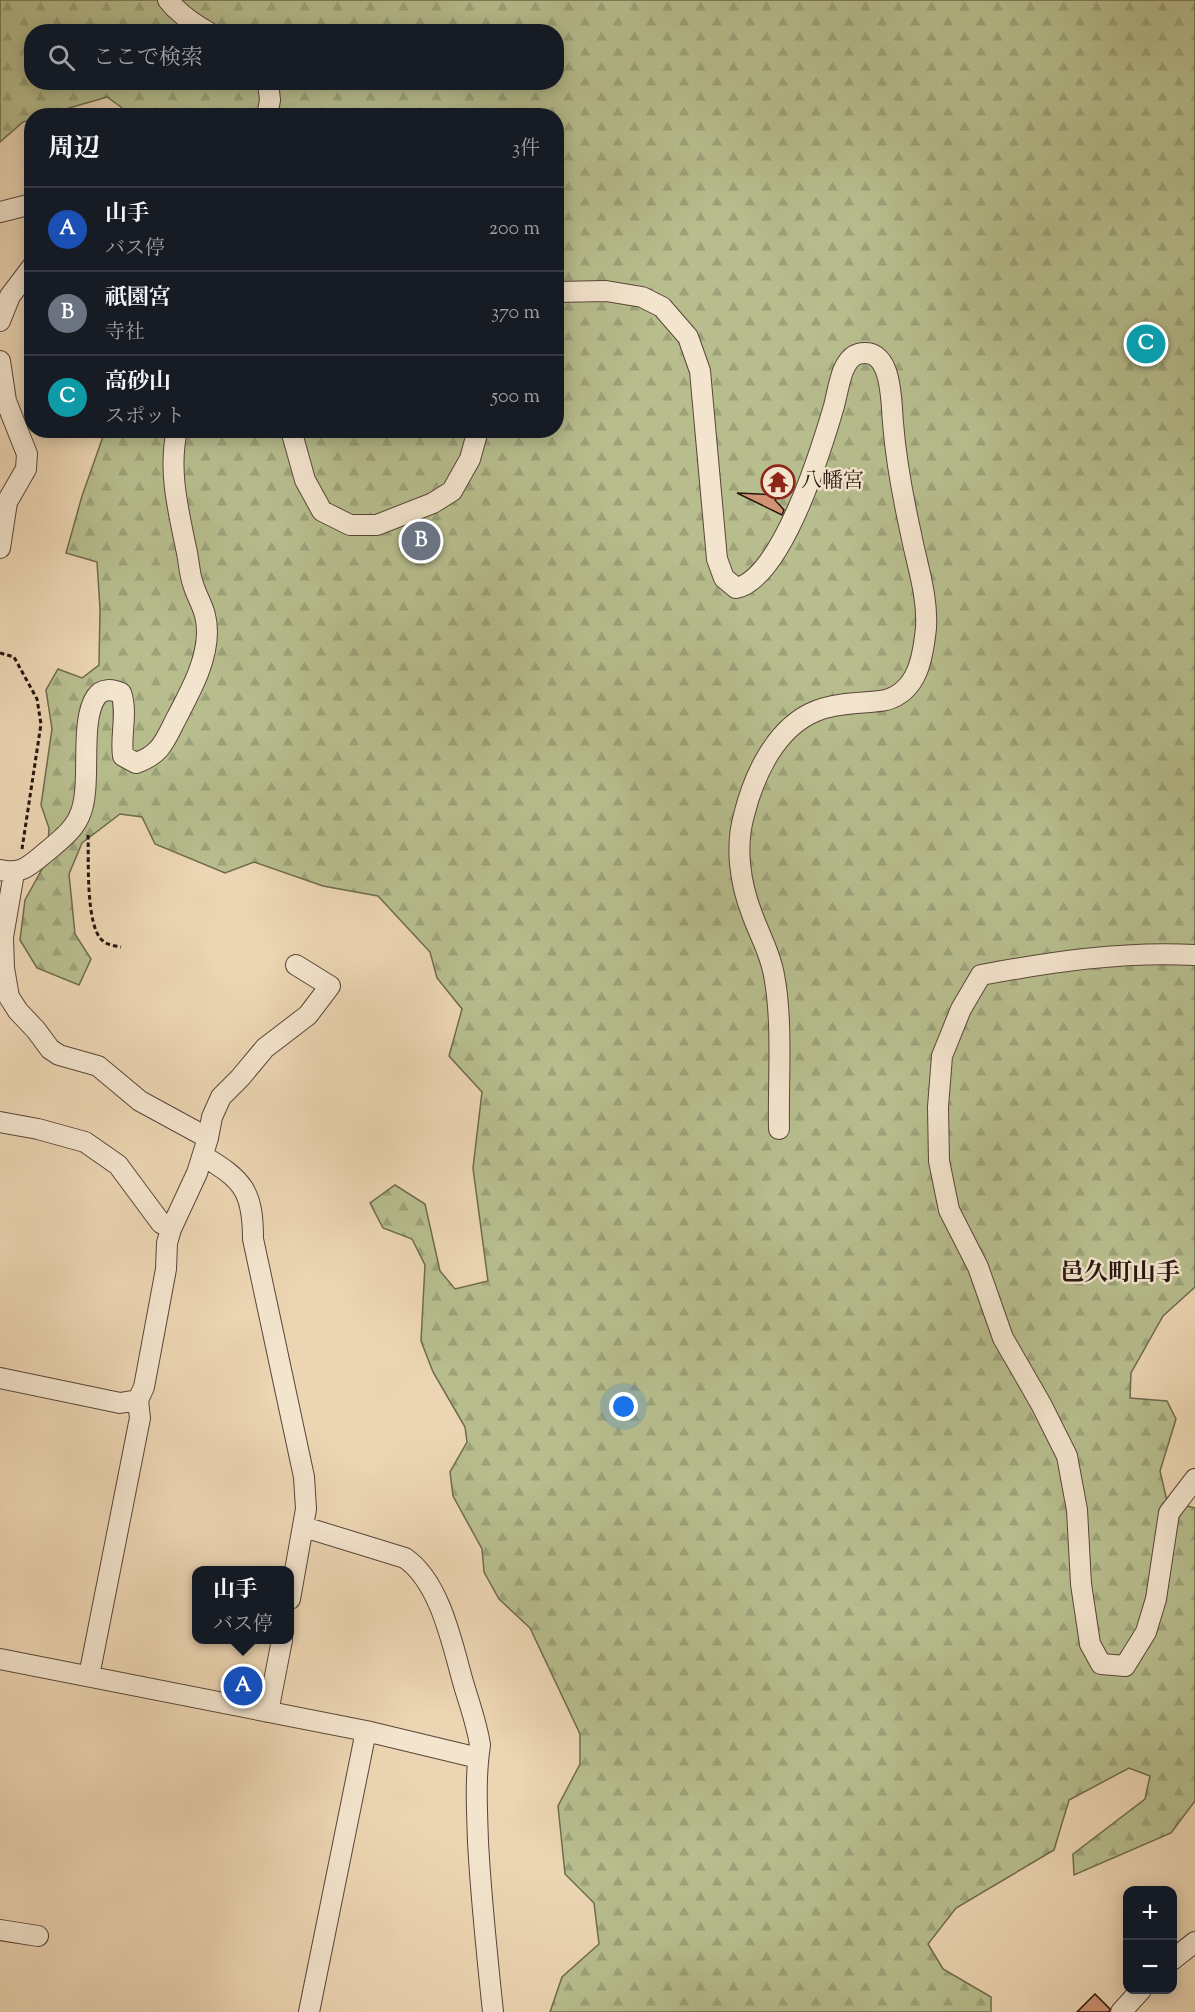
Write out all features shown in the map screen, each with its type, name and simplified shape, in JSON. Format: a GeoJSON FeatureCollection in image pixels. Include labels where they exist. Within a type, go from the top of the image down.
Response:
{"type":"FeatureCollection","features":[{"type":"Feature","properties":{"kind":"street"},"geometry":{"type":"LineString","coordinates":[[168,0],[176,10],[194,24]]}},
{"type":"Feature","properties":{"kind":"street"},"geometry":{"type":"LineString","coordinates":[[268,108],[269,90]]}},
{"type":"Feature","properties":{"kind":"street"},"geometry":{"type":"LineString","coordinates":[[0,212],[24,206]]}},
{"type":"Feature","properties":{"kind":"street"},"geometry":{"type":"LineString","coordinates":[[0,321],[10,296],[24,278]]}},
{"type":"Feature","properties":{"kind":"street"},"geometry":{"type":"LineString","coordinates":[[564,292],[606,291],[642,297],[662,307],[688,337],[700,371],[717,559],[724,578],[736,588],[745,586],[761,571],[785,538],[815,463],[835,403],[843,370],[849,360],[858,354],[870,354],[881,360],[887,372],[895,451],[923,591],[926,624],[917,675],[904,692],[886,700],[838,705],[815,711],[791,726],[773,748],[756,778],[743,816],[739,846],[743,887],[752,915],[768,950],[778,1002],[778,1129]]}},
{"type":"Feature","properties":{"kind":"street"},"geometry":{"type":"LineString","coordinates":[[0,361],[6,401],[27,454],[26,469],[7,502],[0,548]]}},
{"type":"Feature","properties":{"kind":"street"},"geometry":{"type":"LineString","coordinates":[[175,438],[172,450],[172,471],[193,583],[206,613],[207,633],[204,654],[193,687],[162,745],[151,758],[136,763],[123,756],[121,743],[124,701],[121,693],[111,689],[101,692],[95,698],[89,718],[82,812],[72,829],[37,860],[12,871],[3,937],[4,968],[9,997],[50,1049],[59,1055],[98,1066],[140,1101],[206,1147],[240,1183],[248,1195],[253,1215],[253,1239],[306,1488],[304,1527],[294,1578]]}},
{"type":"Feature","properties":{"kind":"street"},"geometry":{"type":"LineString","coordinates":[[293,438],[305,480],[322,511],[350,525],[377,525],[433,503],[452,491],[470,459],[476,438]]}},
{"type":"Feature","properties":{"kind":"street"},"geometry":{"type":"LineString","coordinates":[[1195,954],[1101,957],[1035,965],[981,975],[961,1009],[942,1056],[938,1107],[939,1161],[949,1210],[978,1267],[1003,1338],[1041,1404],[1067,1456],[1077,1510],[1081,1584],[1090,1644],[1101,1664],[1125,1666],[1146,1632],[1156,1599],[1169,1513],[1195,1479]]}},
{"type":"Feature","properties":{"kind":"street"},"geometry":{"type":"LineString","coordinates":[[89,1676],[140,1418],[138,1400],[144,1387],[166,1269],[167,1243],[171,1229],[189,1194],[206,1147],[212,1117],[221,1097],[265,1048],[308,1015],[330,986],[296,965]]}},
{"type":"Feature","properties":{"kind":"street"},"geometry":{"type":"LineString","coordinates":[[0,1122],[38,1129],[85,1142],[118,1165],[161,1223],[171,1229]]}},
{"type":"Feature","properties":{"kind":"street"},"geometry":{"type":"LineString","coordinates":[[0,1378],[120,1403],[138,1400]]}},
{"type":"Feature","properties":{"kind":"street"},"geometry":{"type":"LineString","coordinates":[[304,1527],[405,1558],[415,1565],[428,1583],[439,1606],[480,1745],[477,1813],[482,1911],[493,2012]]}},
{"type":"Feature","properties":{"kind":"street"},"geometry":{"type":"LineString","coordinates":[[268,1712],[281,1644]]}},
{"type":"Feature","properties":{"kind":"street"},"geometry":{"type":"LineString","coordinates":[[0,1659],[366,1731],[478,1759]]}},
{"type":"Feature","properties":{"kind":"street"},"geometry":{"type":"LineString","coordinates":[[309,2012],[366,1731]]}},
{"type":"Feature","properties":{"kind":"street"},"geometry":{"type":"LineString","coordinates":[[0,1930],[38,1936]]}},
{"type":"Feature","properties":{"kind":"street"},"geometry":{"type":"LineString","coordinates":[[1177,1957],[1195,1942]]}},
{"type":"Feature","properties":{"kind":"street"},"geometry":{"type":"LineString","coordinates":[[1121,2012],[1137,1994]]}},
{"type":"Feature","properties":{"kind":"path"},"geometry":{"type":"LineString","coordinates":[[0,653],[14,657],[37,699],[41,724],[20,859],[12,871]]}},
{"type":"Feature","properties":{"kind":"path"},"geometry":{"type":"LineString","coordinates":[[88,830],[90,905],[95,931],[104,942],[121,947]]}},
{"type":"Feature","properties":{"kind":"green space"},"geometry":{"type":"Polygon","coordinates":[[[0,0],[1195,0],[1195,1287],[1163,1316],[1131,1373],[1130,1398],[1167,1401],[1176,1419],[1160,1471],[1167,1501],[1195,1508],[1195,1801],[1171,1833],[1074,1875],[1073,1854],[1145,1799],[1150,1776],[1129,1768],[1069,1800],[1054,1850],[956,1908],[928,1944],[943,1969],[991,1997],[991,2012],[550,2012],[562,1977],[599,1944],[594,1903],[565,1874],[558,1806],[580,1764],[580,1734],[530,1628],[499,1599],[484,1572],[482,1549],[453,1496],[450,1472],[467,1442],[465,1427],[433,1372],[421,1341],[425,1265],[412,1239],[383,1228],[370,1203],[395,1185],[425,1204],[440,1271],[455,1289],[488,1281],[473,1168],[482,1092],[449,1056],[462,1009],[437,978],[430,952],[378,896],[323,886],[254,862],[225,873],[155,844],[142,817],[120,814],[82,843],[69,874],[75,934],[91,959],[79,985],[37,968],[20,940],[25,900],[47,860],[49,828],[41,805],[52,729],[46,690],[58,669],[82,678],[99,665],[100,609],[97,562],[66,553],[82,496],[103,438],[564,438],[564,108],[121,108],[107,97],[69,108],[24,108],[23,122],[0,142],[0,0]]]}},
{"type":"Feature","properties":{"kind":"building"},"geometry":{"type":"Polygon","coordinates":[[[737,493],[778,495],[775,500],[784,510],[782,515],[737,493]]]}},
{"type":"Feature","properties":{"kind":"building"},"geometry":{"type":"Polygon","coordinates":[[[1095,1994],[1110,2009],[1109,2012],[1077,2012],[1095,1994]]]}},
{"type":"Feature","properties":{"kind":"place","name":"高砂山"},"geometry":{"type":"Point","coordinates":[1146,344]}},
{"type":"Feature","properties":{"kind":"place","name":"八幡宮"},"geometry":{"type":"Point","coordinates":[778,482]}},
{"type":"Feature","properties":{"kind":"place","name":"祇園宮"},"geometry":{"type":"Point","coordinates":[421,541]}},
{"type":"Feature","properties":{"kind":"place","name":"山手"},"geometry":{"type":"Point","coordinates":[243,1686]}},
{"type":"Feature","properties":{"kind":"district","name":"邑久町山手"},"geometry":{"type":"Point","coordinates":[1120,1274]}}]}
